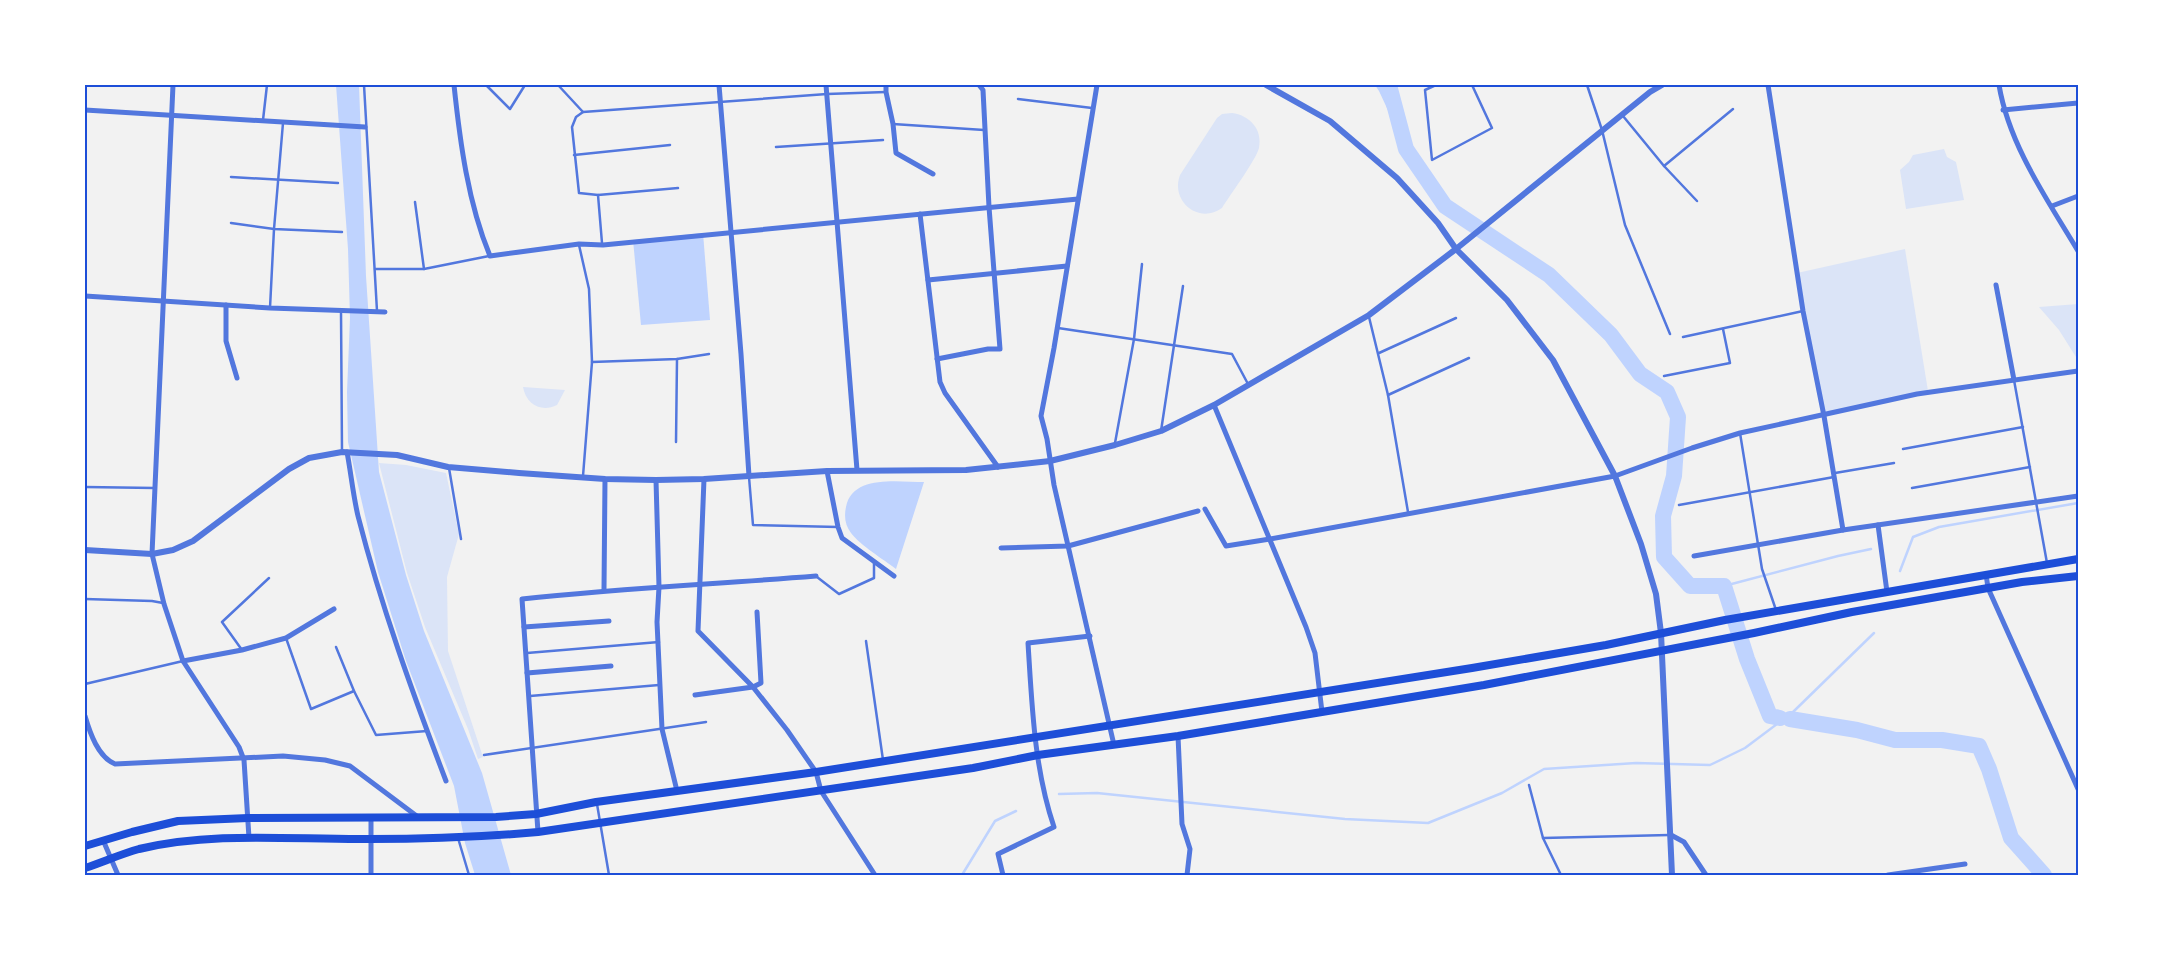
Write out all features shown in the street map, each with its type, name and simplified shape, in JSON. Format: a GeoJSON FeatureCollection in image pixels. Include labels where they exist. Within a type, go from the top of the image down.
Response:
{"type":"FeatureCollection","features":[{"type":"Feature","properties":{"kind":"main road"},"geometry":{"type":"LineString","coordinates":[[85,846],[178,821],[248,818],[456,818],[536,814],[596,802],[816,772],[1034,736],[1482,667],[1725,620],[1986,573],[2078,559]]}},
{"type":"Feature","properties":{"kind":"main road"},"geometry":{"type":"LineString","coordinates":[[85,868],[139,849],[177,843],[249,838],[370,839],[501,836],[538,832],[973,768],[1038,755],[1178,736],[1484,685],[1754,633],[1852,612],[1988,588],[2078,576]]}},
{"type":"Feature","properties":{"kind":"street"},"geometry":{"type":"LineString","coordinates":[[173,85],[152,554],[164,604],[183,661],[239,747],[244,760],[249,838]]}},
{"type":"Feature","properties":{"kind":"street"},"geometry":{"type":"LineString","coordinates":[[454,85],[461,144],[468,179],[482,236],[490,256],[579,244],[602,245],[1078,198]]}},
{"type":"Feature","properties":{"kind":"street"},"geometry":{"type":"LineString","coordinates":[[719,85],[742,354],[749,476]]}},
{"type":"Feature","properties":{"kind":"street"},"geometry":{"type":"LineString","coordinates":[[826,85],[857,470]]}},
{"type":"Feature","properties":{"kind":"street"},"geometry":{"type":"LineString","coordinates":[[886,85],[896,153],[933,174]]}},
{"type":"Feature","properties":{"kind":"street"},"geometry":{"type":"LineString","coordinates":[[937,358],[988,349],[1000,349],[989,207],[984,90],[979,85]]}},
{"type":"Feature","properties":{"kind":"street"},"geometry":{"type":"LineString","coordinates":[[1097,85],[1041,416],[1068,546],[1114,745]]}},
{"type":"Feature","properties":{"kind":"street"},"geometry":{"type":"LineString","coordinates":[[1266,85],[1330,121],[1397,178],[1438,223],[1457,248],[1507,300],[1552,360],[1616,476],[1654,585],[1661,633],[1672,834],[1672,875]]}},
{"type":"Feature","properties":{"kind":"street"},"geometry":{"type":"LineString","coordinates":[[85,550],[152,554],[173,550],[193,541],[254,494],[296,465],[309,458],[345,452],[397,455],[448,467],[606,479],[656,480],[857,470],[966,470],[1050,462],[1115,445],[1161,431],[1214,405],[1368,315],[1457,248],[1622,115],[1649,88],[1662,85]]}},
{"type":"Feature","properties":{"kind":"street"},"geometry":{"type":"LineString","coordinates":[[1768,85],[1802,311],[1824,416],[1842,530]]}},
{"type":"Feature","properties":{"kind":"street"},"geometry":{"type":"LineString","coordinates":[[1999,85],[2003,110],[2030,170],[2078,251]]}},
{"type":"Feature","properties":{"kind":"street"},"geometry":{"type":"LineString","coordinates":[[2003,110],[2078,103]]}},
{"type":"Feature","properties":{"kind":"street"},"geometry":{"type":"LineString","coordinates":[[85,110],[363,127]]}},
{"type":"Feature","properties":{"kind":"street"},"geometry":{"type":"LineString","coordinates":[[2052,206],[2078,196]]}},
{"type":"Feature","properties":{"kind":"street"},"geometry":{"type":"LineString","coordinates":[[920,214],[940,382],[945,393],[998,467]]}},
{"type":"Feature","properties":{"kind":"street"},"geometry":{"type":"LineString","coordinates":[[928,280],[1067,266]]}},
{"type":"Feature","properties":{"kind":"street"},"geometry":{"type":"LineString","coordinates":[[1996,285],[2014,380]]}},
{"type":"Feature","properties":{"kind":"street"},"geometry":{"type":"LineString","coordinates":[[85,296],[270,308],[385,312]]}},
{"type":"Feature","properties":{"kind":"street"},"geometry":{"type":"LineString","coordinates":[[226,305],[226,341],[236,378]]}},
{"type":"Feature","properties":{"kind":"street"},"geometry":{"type":"LineString","coordinates":[[1205,509],[1226,546],[1616,476],[1692,448],[1740,433],[1917,394],[2078,371]]}},
{"type":"Feature","properties":{"kind":"street"},"geometry":{"type":"LineString","coordinates":[[1214,405],[1312,644],[1322,712]]}},
{"type":"Feature","properties":{"kind":"street"},"geometry":{"type":"LineString","coordinates":[[345,452],[358,514],[382,597],[404,668],[446,781]]}},
{"type":"Feature","properties":{"kind":"street"},"geometry":{"type":"LineString","coordinates":[[827,471],[838,527],[842,538],[894,576]]}},
{"type":"Feature","properties":{"kind":"street"},"geometry":{"type":"LineString","coordinates":[[604,590],[606,479]]}},
{"type":"Feature","properties":{"kind":"street"},"geometry":{"type":"LineString","coordinates":[[704,479],[698,586],[698,631],[754,687],[787,730],[816,772],[821,790],[875,875]]}},
{"type":"Feature","properties":{"kind":"street"},"geometry":{"type":"LineString","coordinates":[[656,480],[659,587],[657,622],[660,642],[662,729],[677,791]]}},
{"type":"Feature","properties":{"kind":"street"},"geometry":{"type":"LineString","coordinates":[[1694,556],[1842,530],[2078,496]]}},
{"type":"Feature","properties":{"kind":"street"},"geometry":{"type":"LineString","coordinates":[[1001,548],[1068,546],[1198,511]]}},
{"type":"Feature","properties":{"kind":"street"},"geometry":{"type":"LineString","coordinates":[[1878,525],[1887,592]]}},
{"type":"Feature","properties":{"kind":"street"},"geometry":{"type":"LineString","coordinates":[[1986,573],[1988,588],[2078,789]]}},
{"type":"Feature","properties":{"kind":"street"},"geometry":{"type":"LineString","coordinates":[[538,832],[524,627],[520,599],[604,590],[698,586],[816,576]]}},
{"type":"Feature","properties":{"kind":"street"},"geometry":{"type":"LineString","coordinates":[[183,661],[242,650],[286,638],[334,609]]}},
{"type":"Feature","properties":{"kind":"street"},"geometry":{"type":"LineString","coordinates":[[695,695],[754,687],[761,683],[757,612]]}},
{"type":"Feature","properties":{"kind":"street"},"geometry":{"type":"LineString","coordinates":[[524,627],[608,621]]}},
{"type":"Feature","properties":{"kind":"street"},"geometry":{"type":"LineString","coordinates":[[1003,875],[998,854],[1054,827],[1048,808],[1034,736],[1028,643],[1090,636]]}},
{"type":"Feature","properties":{"kind":"street"},"geometry":{"type":"LineString","coordinates":[[527,673],[611,666]]}},
{"type":"Feature","properties":{"kind":"street"},"geometry":{"type":"LineString","coordinates":[[85,716],[87,733],[104,756],[116,764],[244,760],[283,756],[325,760],[350,766],[418,818]]}},
{"type":"Feature","properties":{"kind":"street"},"geometry":{"type":"LineString","coordinates":[[1178,736],[1182,824],[1190,849],[1187,875]]}},
{"type":"Feature","properties":{"kind":"street"},"geometry":{"type":"LineString","coordinates":[[370,818],[371,875]]}},
{"type":"Feature","properties":{"kind":"street"},"geometry":{"type":"LineString","coordinates":[[1672,834],[1684,842],[1706,875]]}},
{"type":"Feature","properties":{"kind":"street"},"geometry":{"type":"LineString","coordinates":[[103,840],[118,875]]}},
{"type":"Feature","properties":{"kind":"street"},"geometry":{"type":"LineString","coordinates":[[1888,875],[1965,864]]}},
{"type":"Feature","properties":{"kind":"lane"},"geometry":{"type":"LineString","coordinates":[[263,122],[267,85]]}},
{"type":"Feature","properties":{"kind":"lane"},"geometry":{"type":"LineString","coordinates":[[364,85],[363,127],[375,269],[375,312]]}},
{"type":"Feature","properties":{"kind":"lane"},"geometry":{"type":"LineString","coordinates":[[486,85],[510,109],[526,85]]}},
{"type":"Feature","properties":{"kind":"lane"},"geometry":{"type":"LineString","coordinates":[[558,85],[583,112]]}},
{"type":"Feature","properties":{"kind":"lane"},"geometry":{"type":"LineString","coordinates":[[1436,85],[1425,90],[1432,160],[1492,128],[1472,85]]}},
{"type":"Feature","properties":{"kind":"lane"},"geometry":{"type":"LineString","coordinates":[[1587,85],[1602,130],[1625,225],[1670,334]]}},
{"type":"Feature","properties":{"kind":"lane"},"geometry":{"type":"LineString","coordinates":[[678,188],[598,194],[579,193],[572,127],[576,117],[583,112],[826,94],[886,92]]}},
{"type":"Feature","properties":{"kind":"lane"},"geometry":{"type":"LineString","coordinates":[[1018,99],[1094,108]]}},
{"type":"Feature","properties":{"kind":"lane"},"geometry":{"type":"LineString","coordinates":[[1664,166],[1733,109]]}},
{"type":"Feature","properties":{"kind":"lane"},"geometry":{"type":"LineString","coordinates":[[1622,115],[1664,166],[1697,200]]}},
{"type":"Feature","properties":{"kind":"lane"},"geometry":{"type":"LineString","coordinates":[[270,308],[274,229],[283,123]]}},
{"type":"Feature","properties":{"kind":"lane"},"geometry":{"type":"LineString","coordinates":[[893,124],[985,130]]}},
{"type":"Feature","properties":{"kind":"lane"},"geometry":{"type":"LineString","coordinates":[[776,147],[883,140]]}},
{"type":"Feature","properties":{"kind":"lane"},"geometry":{"type":"LineString","coordinates":[[574,155],[670,145]]}},
{"type":"Feature","properties":{"kind":"lane"},"geometry":{"type":"LineString","coordinates":[[231,177],[338,182]]}},
{"type":"Feature","properties":{"kind":"lane"},"geometry":{"type":"LineString","coordinates":[[598,194],[602,245]]}},
{"type":"Feature","properties":{"kind":"lane"},"geometry":{"type":"LineString","coordinates":[[415,202],[424,269]]}},
{"type":"Feature","properties":{"kind":"lane"},"geometry":{"type":"LineString","coordinates":[[231,223],[274,229],[342,232]]}},
{"type":"Feature","properties":{"kind":"lane"},"geometry":{"type":"LineString","coordinates":[[579,244],[589,289],[592,362],[583,477]]}},
{"type":"Feature","properties":{"kind":"lane"},"geometry":{"type":"LineString","coordinates":[[375,269],[424,269],[490,256]]}},
{"type":"Feature","properties":{"kind":"lane"},"geometry":{"type":"LineString","coordinates":[[1115,445],[1134,339],[1142,264]]}},
{"type":"Feature","properties":{"kind":"lane"},"geometry":{"type":"LineString","coordinates":[[1161,431],[1183,286]]}},
{"type":"Feature","properties":{"kind":"lane"},"geometry":{"type":"LineString","coordinates":[[344,311],[345,452]]}},
{"type":"Feature","properties":{"kind":"lane"},"geometry":{"type":"LineString","coordinates":[[1683,338],[1802,311]]}},
{"type":"Feature","properties":{"kind":"lane"},"geometry":{"type":"LineString","coordinates":[[1368,315],[1388,395],[1408,514]]}},
{"type":"Feature","properties":{"kind":"lane"},"geometry":{"type":"LineString","coordinates":[[1379,354],[1456,318]]}},
{"type":"Feature","properties":{"kind":"lane"},"geometry":{"type":"LineString","coordinates":[[1057,327],[1232,354],[1248,385]]}},
{"type":"Feature","properties":{"kind":"lane"},"geometry":{"type":"LineString","coordinates":[[1664,376],[1730,363],[1723,329]]}},
{"type":"Feature","properties":{"kind":"lane"},"geometry":{"type":"LineString","coordinates":[[592,362],[677,358],[709,354]]}},
{"type":"Feature","properties":{"kind":"lane"},"geometry":{"type":"LineString","coordinates":[[676,442],[677,358]]}},
{"type":"Feature","properties":{"kind":"lane"},"geometry":{"type":"LineString","coordinates":[[1388,395],[1469,358]]}},
{"type":"Feature","properties":{"kind":"lane"},"geometry":{"type":"LineString","coordinates":[[2014,380],[2046,563]]}},
{"type":"Feature","properties":{"kind":"lane"},"geometry":{"type":"LineString","coordinates":[[1903,449],[2023,427]]}},
{"type":"Feature","properties":{"kind":"lane"},"geometry":{"type":"LineString","coordinates":[[1740,433],[1762,570],[1777,611]]}},
{"type":"Feature","properties":{"kind":"lane"},"geometry":{"type":"LineString","coordinates":[[1679,504],[1750,492],[1894,463]]}},
{"type":"Feature","properties":{"kind":"lane"},"geometry":{"type":"LineString","coordinates":[[448,467],[461,539]]}},
{"type":"Feature","properties":{"kind":"lane"},"geometry":{"type":"LineString","coordinates":[[1912,488],[2030,467]]}},
{"type":"Feature","properties":{"kind":"lane"},"geometry":{"type":"LineString","coordinates":[[749,476],[754,525],[838,527]]}},
{"type":"Feature","properties":{"kind":"lane"},"geometry":{"type":"LineString","coordinates":[[85,487],[155,488]]}},
{"type":"Feature","properties":{"kind":"lane"},"geometry":{"type":"LineString","coordinates":[[816,576],[839,594],[874,578],[874,561]]}},
{"type":"Feature","properties":{"kind":"lane"},"geometry":{"type":"LineString","coordinates":[[242,650],[222,622],[269,578]]}},
{"type":"Feature","properties":{"kind":"lane"},"geometry":{"type":"LineString","coordinates":[[85,599],[152,601],[164,604]]}},
{"type":"Feature","properties":{"kind":"lane"},"geometry":{"type":"LineString","coordinates":[[286,638],[311,709],[354,691]]}},
{"type":"Feature","properties":{"kind":"lane"},"geometry":{"type":"LineString","coordinates":[[866,641],[884,761]]}},
{"type":"Feature","properties":{"kind":"lane"},"geometry":{"type":"LineString","coordinates":[[526,653],[660,642]]}},
{"type":"Feature","properties":{"kind":"lane"},"geometry":{"type":"LineString","coordinates":[[336,647],[354,691],[376,735],[428,731]]}},
{"type":"Feature","properties":{"kind":"lane"},"geometry":{"type":"LineString","coordinates":[[85,684],[183,661]]}},
{"type":"Feature","properties":{"kind":"lane"},"geometry":{"type":"LineString","coordinates":[[528,696],[661,685]]}},
{"type":"Feature","properties":{"kind":"lane"},"geometry":{"type":"LineString","coordinates":[[484,755],[706,722]]}},
{"type":"Feature","properties":{"kind":"lane"},"geometry":{"type":"LineString","coordinates":[[1529,785],[1543,838],[1560,875]]}},
{"type":"Feature","properties":{"kind":"lane"},"geometry":{"type":"LineString","coordinates":[[596,802],[609,875]]}},
{"type":"Feature","properties":{"kind":"lane"},"geometry":{"type":"LineString","coordinates":[[1543,838],[1672,834]]}},
{"type":"Feature","properties":{"kind":"lane"},"geometry":{"type":"LineString","coordinates":[[458,837],[469,875]]}},
{"type":"Feature","properties":{"kind":"shaded area"},"geometry":{"type":"Polygon","coordinates":[[[1232,113],[1249,120],[1257,129],[1260,141],[1259,148],[1248,169],[1222,208],[1213,213],[1204,214],[1196,212],[1189,208],[1179,194],[1180,175],[1217,118],[1222,114],[1232,113]]]}},
{"type":"Feature","properties":{"kind":"shaded area"},"geometry":{"type":"Polygon","coordinates":[[[1944,149],[1947,157],[1956,162],[1964,200],[1906,209],[1900,170],[1909,162],[1913,155],[1944,149]]]}},
{"type":"Feature","properties":{"kind":"shaded area"},"geometry":{"type":"Polygon","coordinates":[[[1905,249],[1928,391],[1824,416],[1797,273],[1905,249]]]}},
{"type":"Feature","properties":{"kind":"shaded area"},"geometry":{"type":"Polygon","coordinates":[[[2078,304],[2078,357],[2076,357],[2059,330],[2039,307],[2078,304]]]}},
{"type":"Feature","properties":{"kind":"shaded area"},"geometry":{"type":"Polygon","coordinates":[[[523,387],[565,390],[557,405],[545,408],[531,402],[527,398],[523,387]]]}},
{"type":"Feature","properties":{"kind":"shaded area"},"geometry":{"type":"Polygon","coordinates":[[[379,463],[406,465],[446,473],[459,534],[447,577],[448,651],[483,757],[478,759],[468,729],[425,627],[407,573],[379,463]]]}},
{"type":"Feature","properties":{"kind":"water"},"geometry":{"type":"Polygon","coordinates":[[[336,85],[359,85],[366,276],[379,472],[406,575],[424,631],[482,773],[511,875],[475,875],[465,843],[454,786],[406,661],[378,572],[348,442],[347,392],[350,318],[348,249],[336,85]]]}},
{"type":"Feature","properties":{"kind":"water"},"geometry":{"type":"Polygon","coordinates":[[[1375,85],[1397,85],[1406,149],[1379,91],[1375,85]]]}},
{"type":"Feature","properties":{"kind":"water"},"geometry":{"type":"Polygon","coordinates":[[[703,233],[710,320],[641,325],[633,240],[703,233]]]}},
{"type":"Feature","properties":{"kind":"water"},"geometry":{"type":"Polygon","coordinates":[[[890,481],[924,482],[896,569],[855,538],[847,527],[846,507],[850,496],[857,489],[867,485],[890,481]]]}},
{"type":"Feature","properties":{"kind":"waterway"},"geometry":{"type":"LineString","coordinates":[[1389,85],[1406,149],[1445,206],[1549,275],[1611,335],[1640,374],[1667,392],[1678,417],[1674,476],[1663,516],[1664,557],[1690,586],[1724,586],[1747,659],[1770,716],[1780,718]]}},
{"type":"Feature","properties":{"kind":"waterway"},"geometry":{"type":"LineString","coordinates":[[1900,571],[1913,537],[1939,527],[2078,503]]}},
{"type":"Feature","properties":{"kind":"waterway"},"geometry":{"type":"LineString","coordinates":[[1724,586],[1871,549]]}},
{"type":"Feature","properties":{"kind":"waterway"},"geometry":{"type":"LineString","coordinates":[[1059,794],[1097,793],[1345,819],[1428,823],[1502,793],[1544,769],[1636,763],[1710,765],[1745,748],[1793,712],[1874,633]]}},
{"type":"Feature","properties":{"kind":"waterway"},"geometry":{"type":"LineString","coordinates":[[1790,719],[1857,730],[1895,740],[1942,740],[1979,746],[1989,769],[2011,838],[2044,875]]}},
{"type":"Feature","properties":{"kind":"waterway"},"geometry":{"type":"LineString","coordinates":[[962,875],[995,821],[1016,811]]}}]}
